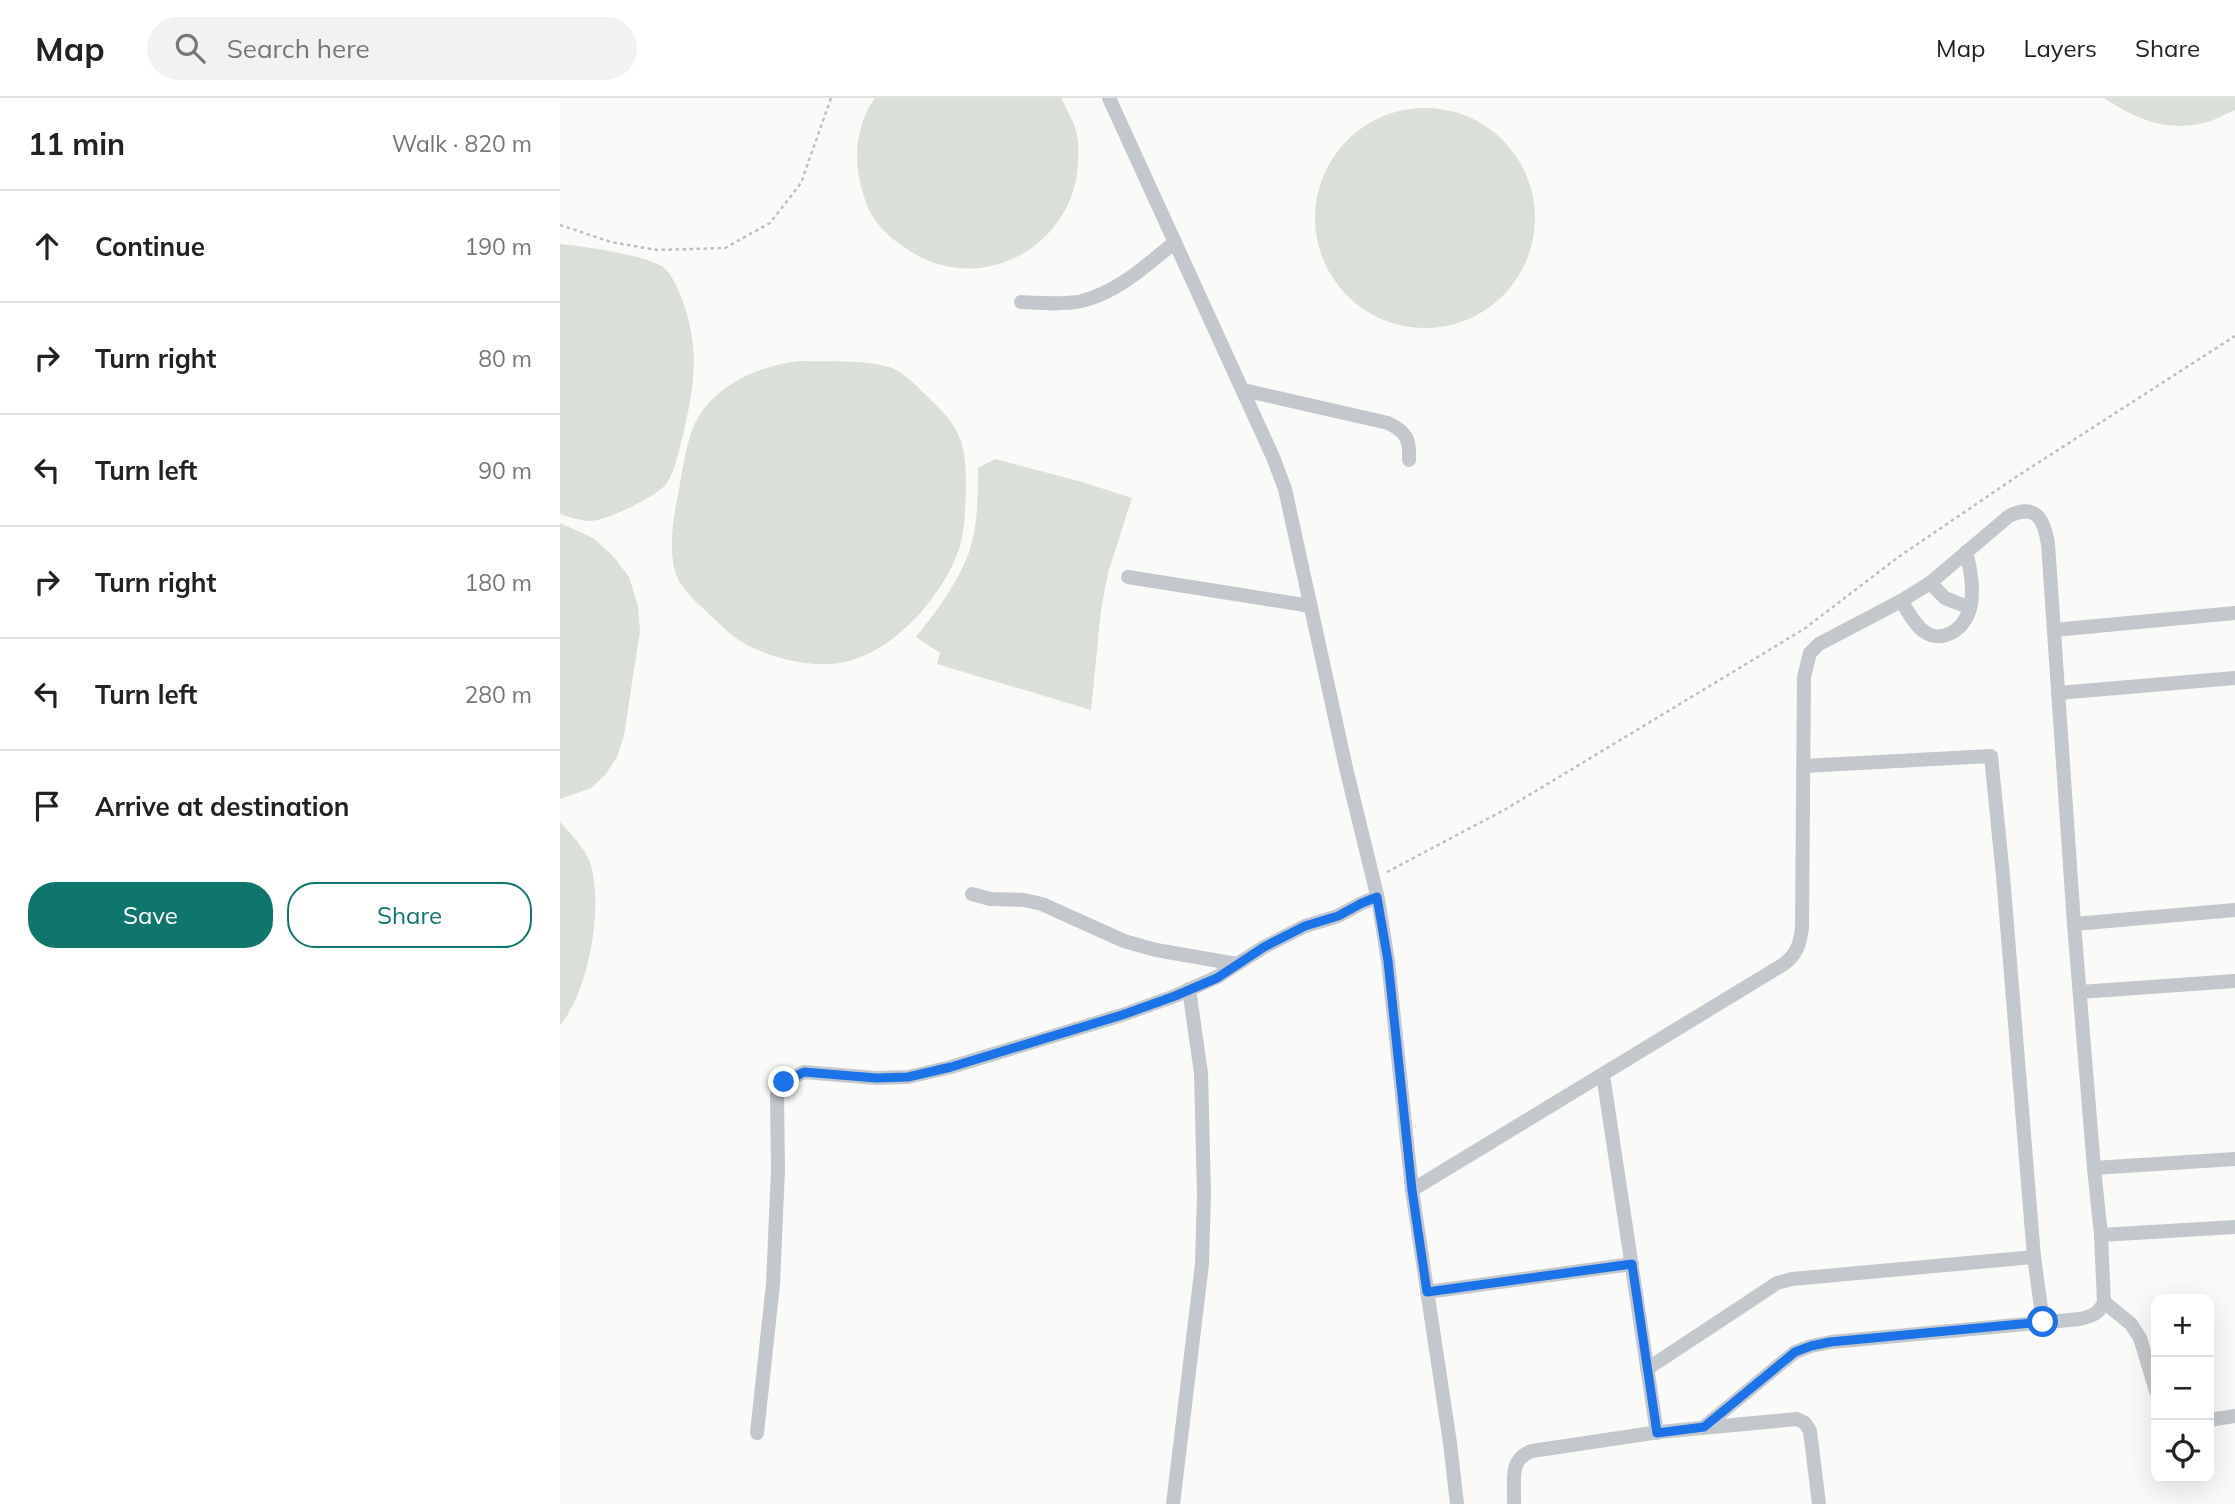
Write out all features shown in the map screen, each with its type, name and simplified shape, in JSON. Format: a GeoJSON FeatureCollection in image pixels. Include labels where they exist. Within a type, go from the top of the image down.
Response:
{"type":"FeatureCollection","features":[{"type":"Feature","properties":{"kind":"street"},"geometry":{"type":"LineString","coordinates":[[1108,98],[1243,390],[1285,489],[1377,897],[1388,961],[1412,1190],[1451,1443],[1457,1504]]}},
{"type":"Feature","properties":{"kind":"street"},"geometry":{"type":"LineString","coordinates":[[1021,302],[1080,301],[1107,292],[1136,274],[1175,242]]}},
{"type":"Feature","properties":{"kind":"street"},"geometry":{"type":"LineString","coordinates":[[1243,390],[1388,423],[1401,429],[1409,448],[1409,460]]}},
{"type":"Feature","properties":{"kind":"street"},"geometry":{"type":"LineString","coordinates":[[1412,1190],[1794,956],[1800,944],[1802,928],[1804,677],[1810,653],[1819,644],[1902,601],[1930,583],[2009,516],[2019,511],[2029,511],[2039,516],[2045,527],[2048,544],[2074,925],[2101,1235],[2104,1302],[2101,1310],[2090,1317],[1811,1346],[1795,1352],[1780,1363],[1704,1427]]}},
{"type":"Feature","properties":{"kind":"street"},"geometry":{"type":"LineString","coordinates":[[1902,601],[1923,632],[1941,637],[1961,627],[1970,608],[1971,569],[1966,552]]}},
{"type":"Feature","properties":{"kind":"street"},"geometry":{"type":"LineString","coordinates":[[1128,577],[1311,606]]}},
{"type":"Feature","properties":{"kind":"street"},"geometry":{"type":"LineString","coordinates":[[1930,583],[1945,598],[1970,608]]}},
{"type":"Feature","properties":{"kind":"street"},"geometry":{"type":"LineString","coordinates":[[2054,630],[2235,613]]}},
{"type":"Feature","properties":{"kind":"street"},"geometry":{"type":"LineString","coordinates":[[2058,693],[2235,678]]}},
{"type":"Feature","properties":{"kind":"street"},"geometry":{"type":"LineString","coordinates":[[1804,766],[1991,756],[2034,1256],[2043,1322]]}},
{"type":"Feature","properties":{"kind":"street"},"geometry":{"type":"LineString","coordinates":[[972,894],[990,899],[1024,900],[1042,904],[1140,946],[1237,964]]}},
{"type":"Feature","properties":{"kind":"street"},"geometry":{"type":"LineString","coordinates":[[757,1433],[773,1284],[778,1170],[777,1095],[784,1082],[804,1072],[876,1078],[908,1077],[1122,1015],[1217,978],[1305,926],[1338,916],[1377,897]]}},
{"type":"Feature","properties":{"kind":"street"},"geometry":{"type":"LineString","coordinates":[[2074,925],[2235,910]]}},
{"type":"Feature","properties":{"kind":"street"},"geometry":{"type":"LineString","coordinates":[[2080,992],[2235,981]]}},
{"type":"Feature","properties":{"kind":"street"},"geometry":{"type":"LineString","coordinates":[[1173,1504],[1202,1264],[1204,1194],[1201,1073],[1189,989]]}},
{"type":"Feature","properties":{"kind":"street"},"geometry":{"type":"LineString","coordinates":[[1603,1075],[1657,1433]]}},
{"type":"Feature","properties":{"kind":"street"},"geometry":{"type":"LineString","coordinates":[[2094,1168],[2235,1159]]}},
{"type":"Feature","properties":{"kind":"street"},"geometry":{"type":"LineString","coordinates":[[2101,1235],[2235,1227]]}},
{"type":"Feature","properties":{"kind":"street"},"geometry":{"type":"LineString","coordinates":[[1647,1369],[1777,1283],[1792,1279],[2034,1256]]}},
{"type":"Feature","properties":{"kind":"street"},"geometry":{"type":"LineString","coordinates":[[1427,1292],[1632,1264]]}},
{"type":"Feature","properties":{"kind":"street"},"geometry":{"type":"LineString","coordinates":[[2104,1302],[2131,1324],[2140,1338],[2151,1374]]}},
{"type":"Feature","properties":{"kind":"street"},"geometry":{"type":"LineString","coordinates":[[2214,1419],[2235,1416]]}},
{"type":"Feature","properties":{"kind":"street"},"geometry":{"type":"LineString","coordinates":[[1514,1504],[1517,1460],[1532,1451],[1704,1427],[1797,1419],[1805,1423],[1810,1431],[1819,1504]]}},
{"type":"Feature","properties":{"kind":"path"},"geometry":{"type":"LineString","coordinates":[[560,225],[611,242],[657,250],[725,248],[770,223],[801,183],[831,98]]}},
{"type":"Feature","properties":{"kind":"path"},"geometry":{"type":"LineString","coordinates":[[1373,879],[1506,809],[1804,629],[1897,558],[2235,336]]}},
{"type":"Feature","properties":{"kind":"shaded area"},"geometry":{"type":"Polygon","coordinates":[[[875,98],[1061,98],[1075,127],[1078,147],[1076,180],[1067,206],[1052,229],[1034,246],[1011,259],[987,267],[961,268],[935,263],[910,251],[877,223],[868,208],[859,179],[857,155],[860,130],[875,98]]]}},
{"type":"Feature","properties":{"kind":"shaded area"},"geometry":{"type":"Polygon","coordinates":[[[2104,98],[2235,98],[2235,110],[2208,122],[2163,125],[2140,118],[2104,98]]]}},
{"type":"Feature","properties":{"kind":"shaded area"},"geometry":{"type":"Polygon","coordinates":[[[1436,108],[1467,116],[1486,126],[1503,140],[1517,157],[1527,176],[1533,196],[1533,240],[1527,260],[1517,279],[1503,296],[1486,310],[1457,324],[1414,328],[1393,324],[1373,315],[1355,303],[1340,288],[1319,250],[1315,207],[1319,186],[1328,166],[1340,148],[1355,133],[1393,112],[1436,108]]]}},
{"type":"Feature","properties":{"kind":"shaded area"},"geometry":{"type":"Polygon","coordinates":[[[560,244],[629,255],[663,267],[680,294],[691,331],[693,383],[678,456],[669,479],[661,489],[642,501],[599,520],[579,520],[560,514],[560,244]]]}},
{"type":"Feature","properties":{"kind":"shaded area"},"geometry":{"type":"Polygon","coordinates":[[[800,361],[861,362],[885,366],[899,372],[927,396],[951,422],[960,439],[965,460],[965,506],[961,541],[948,574],[937,592],[924,609],[893,639],[858,658],[839,663],[815,664],[789,660],[763,652],[737,639],[685,590],[678,580],[672,555],[673,524],[684,461],[690,436],[701,414],[723,390],[737,381],[768,367],[800,361]]]}},
{"type":"Feature","properties":{"kind":"shaded area"},"geometry":{"type":"Polygon","coordinates":[[[995,459],[1132,498],[1108,573],[1101,610],[1091,710],[937,664],[940,653],[916,637],[950,590],[966,560],[975,526],[978,468],[995,459]]]}},
{"type":"Feature","properties":{"kind":"shaded area"},"geometry":{"type":"Polygon","coordinates":[[[560,523],[593,538],[613,556],[629,577],[638,606],[640,631],[624,735],[617,757],[605,775],[591,788],[560,799],[560,523]]]}},
{"type":"Feature","properties":{"kind":"shaded area"},"geometry":{"type":"Polygon","coordinates":[[[560,822],[589,860],[594,877],[595,921],[579,991],[560,1025],[560,822]]]}},
{"type":"Feature","properties":{"kind":"route"},"geometry":{"type":"LineString","coordinates":[[784,1082],[804,1072],[876,1078],[908,1077],[951,1067],[1122,1015],[1217,978],[1264,947],[1305,926],[1338,916],[1377,897],[1388,961],[1412,1190],[1427,1292],[1632,1264],[1657,1433],[1704,1427],[1780,1363],[1795,1352],[1811,1346],[2043,1322]]}}]}
